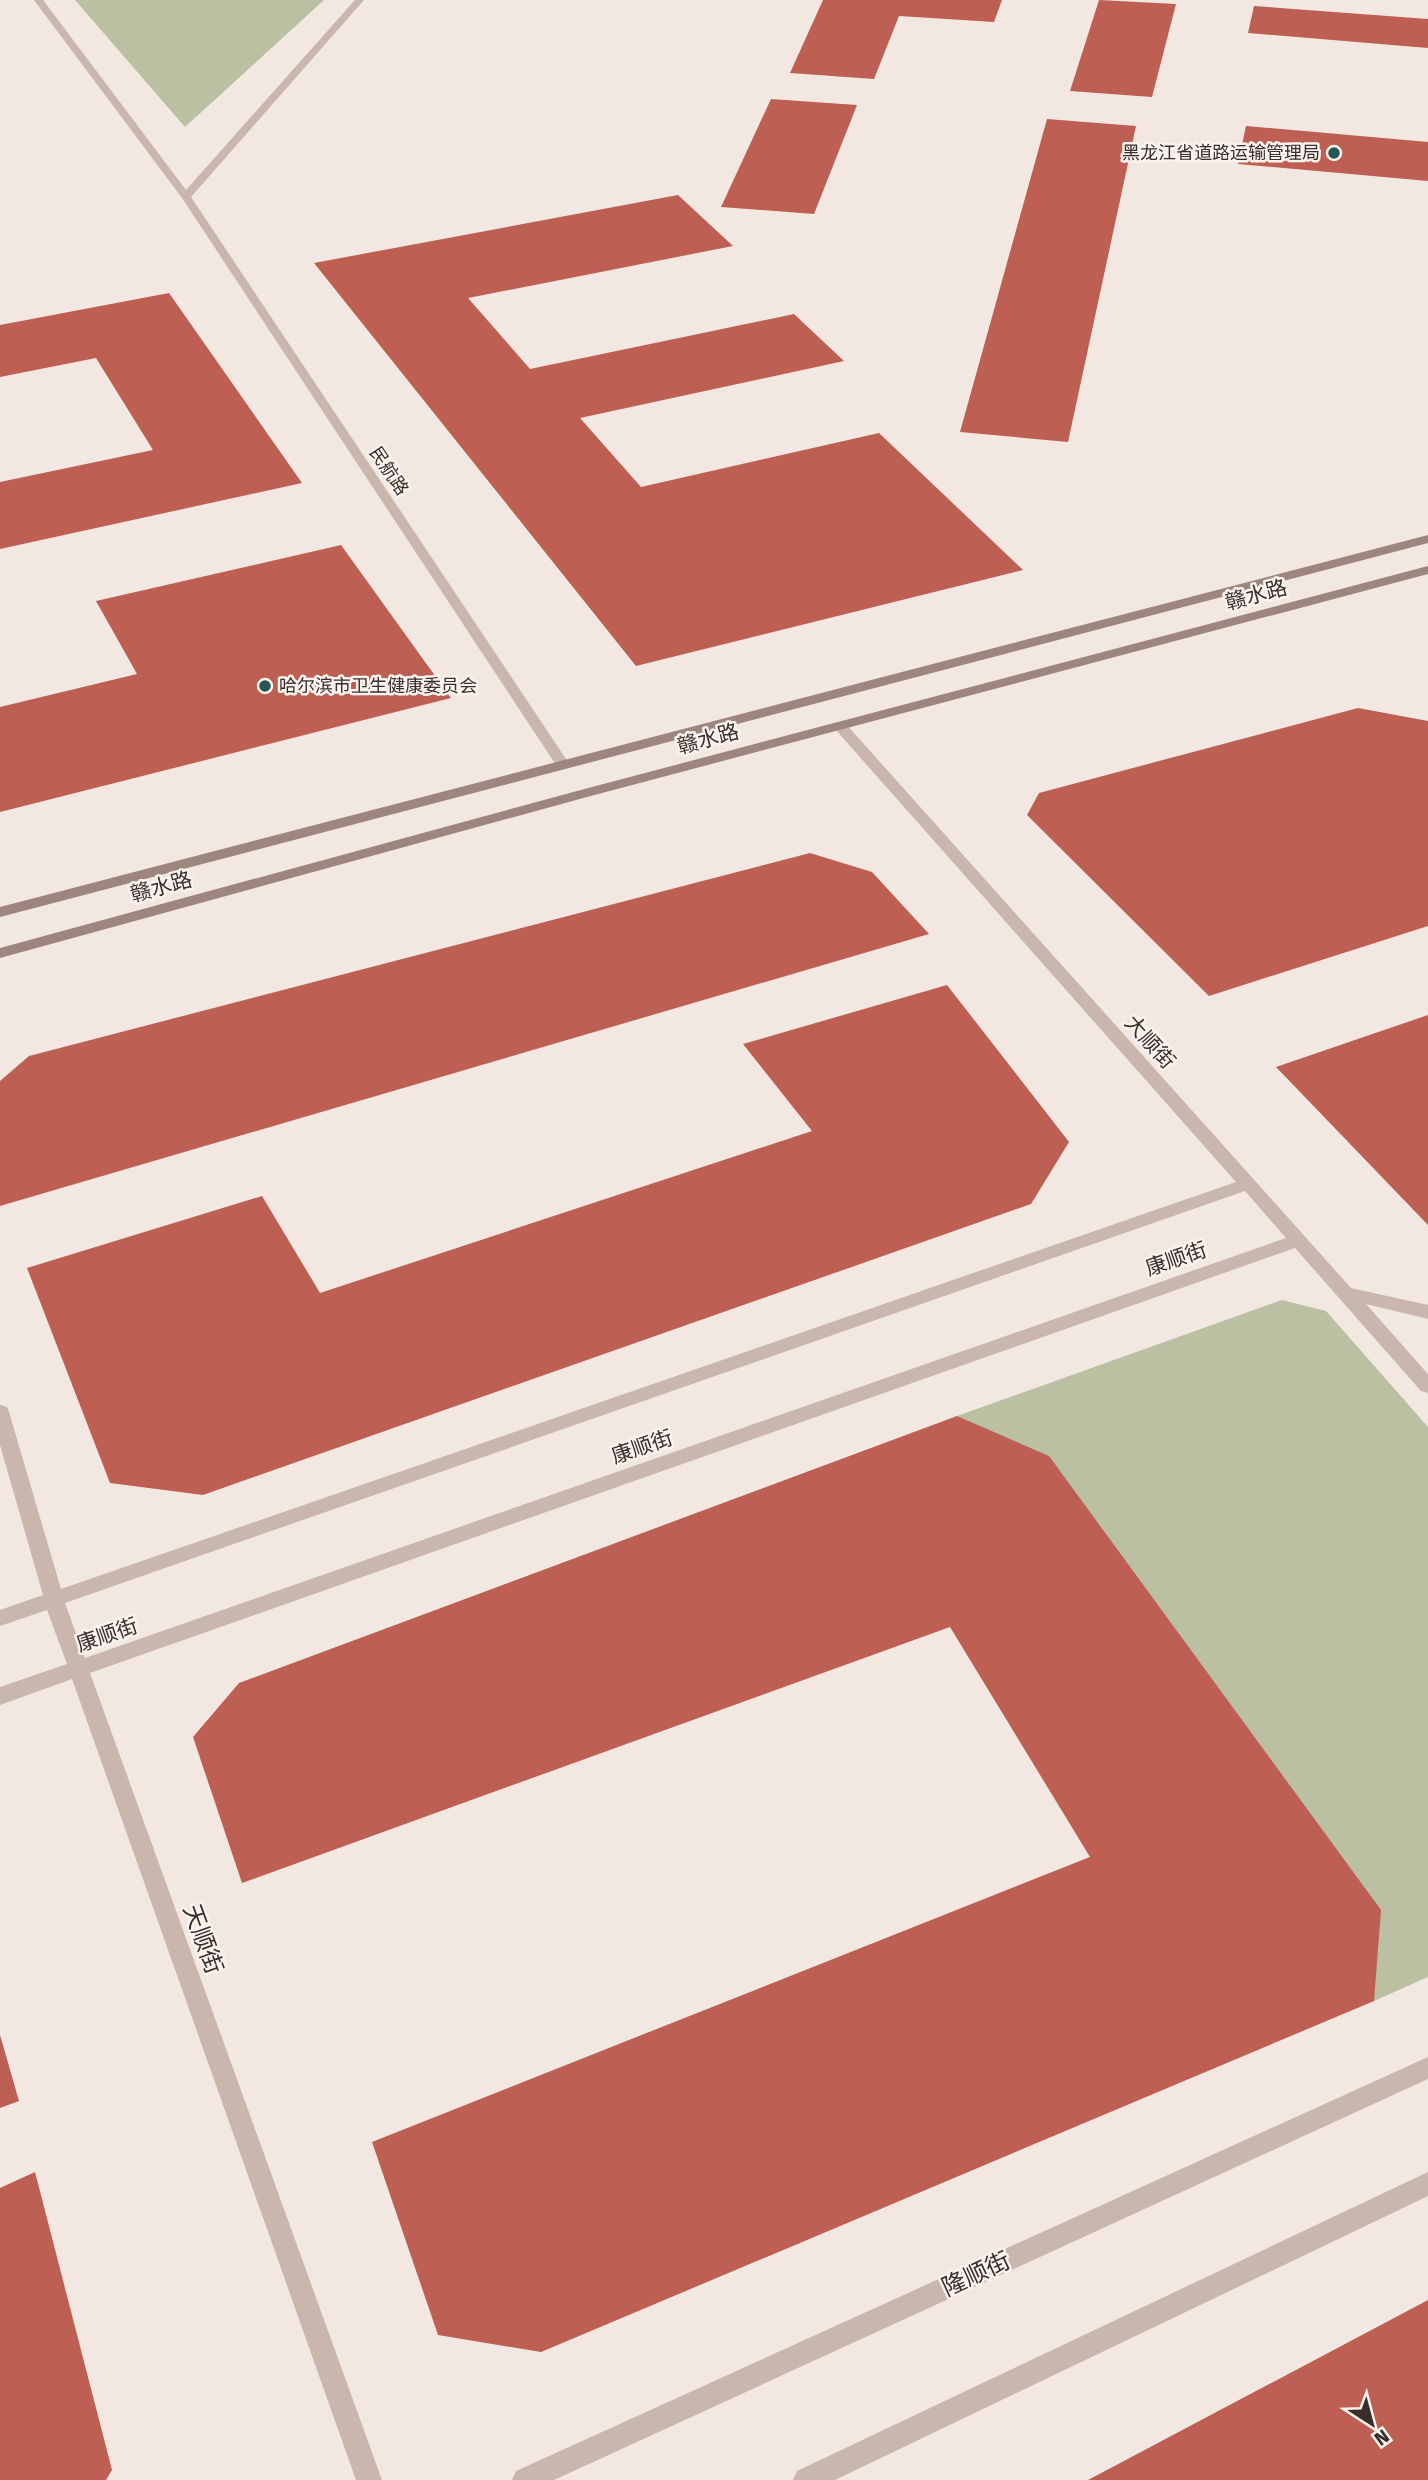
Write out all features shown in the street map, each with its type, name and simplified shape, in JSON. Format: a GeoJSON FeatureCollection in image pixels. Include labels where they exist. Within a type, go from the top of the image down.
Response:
{"type":"FeatureCollection","features":[{"type":"Feature","properties":{"kind":"main road","name":"赣水路"},"geometry":{"type":"LineString","coordinates":[[0,912],[1428,539]]}},
{"type":"Feature","properties":{"kind":"main road","name":"赣水路"},"geometry":{"type":"LineString","coordinates":[[0,953],[1428,570]]}},
{"type":"Feature","properties":{"kind":"street","name":"民航路"},"geometry":{"type":"LineString","coordinates":[[37,0],[186,197],[563,765]]}},
{"type":"Feature","properties":{"kind":"street"},"geometry":{"type":"LineString","coordinates":[[186,197],[360,0]]}},
{"type":"Feature","properties":{"kind":"street","name":"大顺街"},"geometry":{"type":"LineString","coordinates":[[840,726],[1428,1387]]}},
{"type":"Feature","properties":{"kind":"street"},"geometry":{"type":"LineString","coordinates":[[0,1618],[1248,1184]]}},
{"type":"Feature","properties":{"kind":"street","name":"康顺街"},"geometry":{"type":"LineString","coordinates":[[0,1696],[1298,1240]]}},
{"type":"Feature","properties":{"kind":"street"},"geometry":{"type":"LineString","coordinates":[[1345,1293],[1428,1312]]}},
{"type":"Feature","properties":{"kind":"street","name":"天顺街"},"geometry":{"type":"LineString","coordinates":[[0,1412],[54,1600],[369,2480]]}},
{"type":"Feature","properties":{"kind":"street","name":"隆顺街"},"geometry":{"type":"LineString","coordinates":[[525,2480],[1428,2068]]}},
{"type":"Feature","properties":{"kind":"street"},"geometry":{"type":"LineString","coordinates":[[806,2480],[1428,2184]]}},
{"type":"Feature","properties":{"kind":"green space"},"geometry":{"type":"Polygon","coordinates":[[[75,0],[324,0],[185,127],[75,0]]]}},
{"type":"Feature","properties":{"kind":"green space"},"geometry":{"type":"Polygon","coordinates":[[[1282,1300],[1326,1311],[1428,1427],[1428,1977],[1374,2001],[957,1416],[1282,1300]]]}},
{"type":"Feature","properties":{"kind":"building"},"geometry":{"type":"Polygon","coordinates":[[[823,0],[1002,0],[994,22],[899,16],[874,79],[790,73],[823,0]]]}},
{"type":"Feature","properties":{"kind":"building"},"geometry":{"type":"Polygon","coordinates":[[[1099,0],[1176,4],[1152,97],[1070,91],[1099,0]]]}},
{"type":"Feature","properties":{"kind":"building"},"geometry":{"type":"Polygon","coordinates":[[[1254,6],[1428,19],[1428,48],[1248,33],[1254,6]]]}},
{"type":"Feature","properties":{"kind":"building"},"geometry":{"type":"Polygon","coordinates":[[[771,99],[857,105],[814,214],[721,207],[771,99]]]}},
{"type":"Feature","properties":{"kind":"building"},"geometry":{"type":"Polygon","coordinates":[[[1047,119],[1136,126],[1068,442],[960,432],[1047,119]]]}},
{"type":"Feature","properties":{"kind":"building","name":"黑龙江省道路运输管理局"},"geometry":{"type":"Polygon","coordinates":[[[1246,126],[1428,142],[1428,181],[1238,164],[1246,126]]]}},
{"type":"Feature","properties":{"kind":"building"},"geometry":{"type":"Polygon","coordinates":[[[678,195],[733,246],[468,298],[530,369],[794,314],[844,361],[580,418],[641,487],[879,433],[1023,570],[636,666],[314,263],[678,195]]]}},
{"type":"Feature","properties":{"kind":"building"},"geometry":{"type":"Polygon","coordinates":[[[169,293],[302,483],[0,549],[0,482],[153,450],[96,358],[0,377],[0,325],[169,293]]]}},
{"type":"Feature","properties":{"kind":"building","name":"哈尔滨市卫生健康委员会"},"geometry":{"type":"Polygon","coordinates":[[[341,545],[451,698],[0,812],[0,707],[137,674],[96,601],[341,545]]]}},
{"type":"Feature","properties":{"kind":"building"},"geometry":{"type":"Polygon","coordinates":[[[1358,708],[1428,721],[1428,926],[1209,996],[1027,815],[1039,793],[1358,708]]]}},
{"type":"Feature","properties":{"kind":"building"},"geometry":{"type":"Polygon","coordinates":[[[810,853],[872,872],[929,934],[0,1206],[0,1081],[29,1056],[810,853]]]}},
{"type":"Feature","properties":{"kind":"building"},"geometry":{"type":"Polygon","coordinates":[[[947,985],[1069,1142],[1031,1204],[203,1495],[110,1483],[27,1268],[262,1196],[320,1293],[812,1131],[743,1044],[947,985]]]}},
{"type":"Feature","properties":{"kind":"building"},"geometry":{"type":"Polygon","coordinates":[[[1428,1015],[1428,1225],[1276,1067],[1428,1015]]]}},
{"type":"Feature","properties":{"kind":"building"},"geometry":{"type":"Polygon","coordinates":[[[957,1416],[1049,1456],[1381,1910],[1374,2001],[541,2352],[438,2335],[372,2142],[1090,1857],[950,1627],[242,1883],[193,1737],[239,1683],[957,1416]]]}},
{"type":"Feature","properties":{"kind":"building"},"geometry":{"type":"Polygon","coordinates":[[[0,2035],[19,2101],[0,2108],[0,2035]]]}},
{"type":"Feature","properties":{"kind":"building"},"geometry":{"type":"Polygon","coordinates":[[[35,2172],[112,2470],[106,2480],[0,2480],[0,2188],[35,2172]]]}},
{"type":"Feature","properties":{"kind":"building"},"geometry":{"type":"Polygon","coordinates":[[[1428,2300],[1428,2480],[1088,2480],[1428,2300]]]}},
{"type":"Feature","properties":{"kind":"place","name":"黑龙江省道路运输管理局"},"geometry":{"type":"Point","coordinates":[1334,153]}},
{"type":"Feature","properties":{"kind":"place","name":"哈尔滨市卫生健康委员会"},"geometry":{"type":"Point","coordinates":[265,686]}}]}
